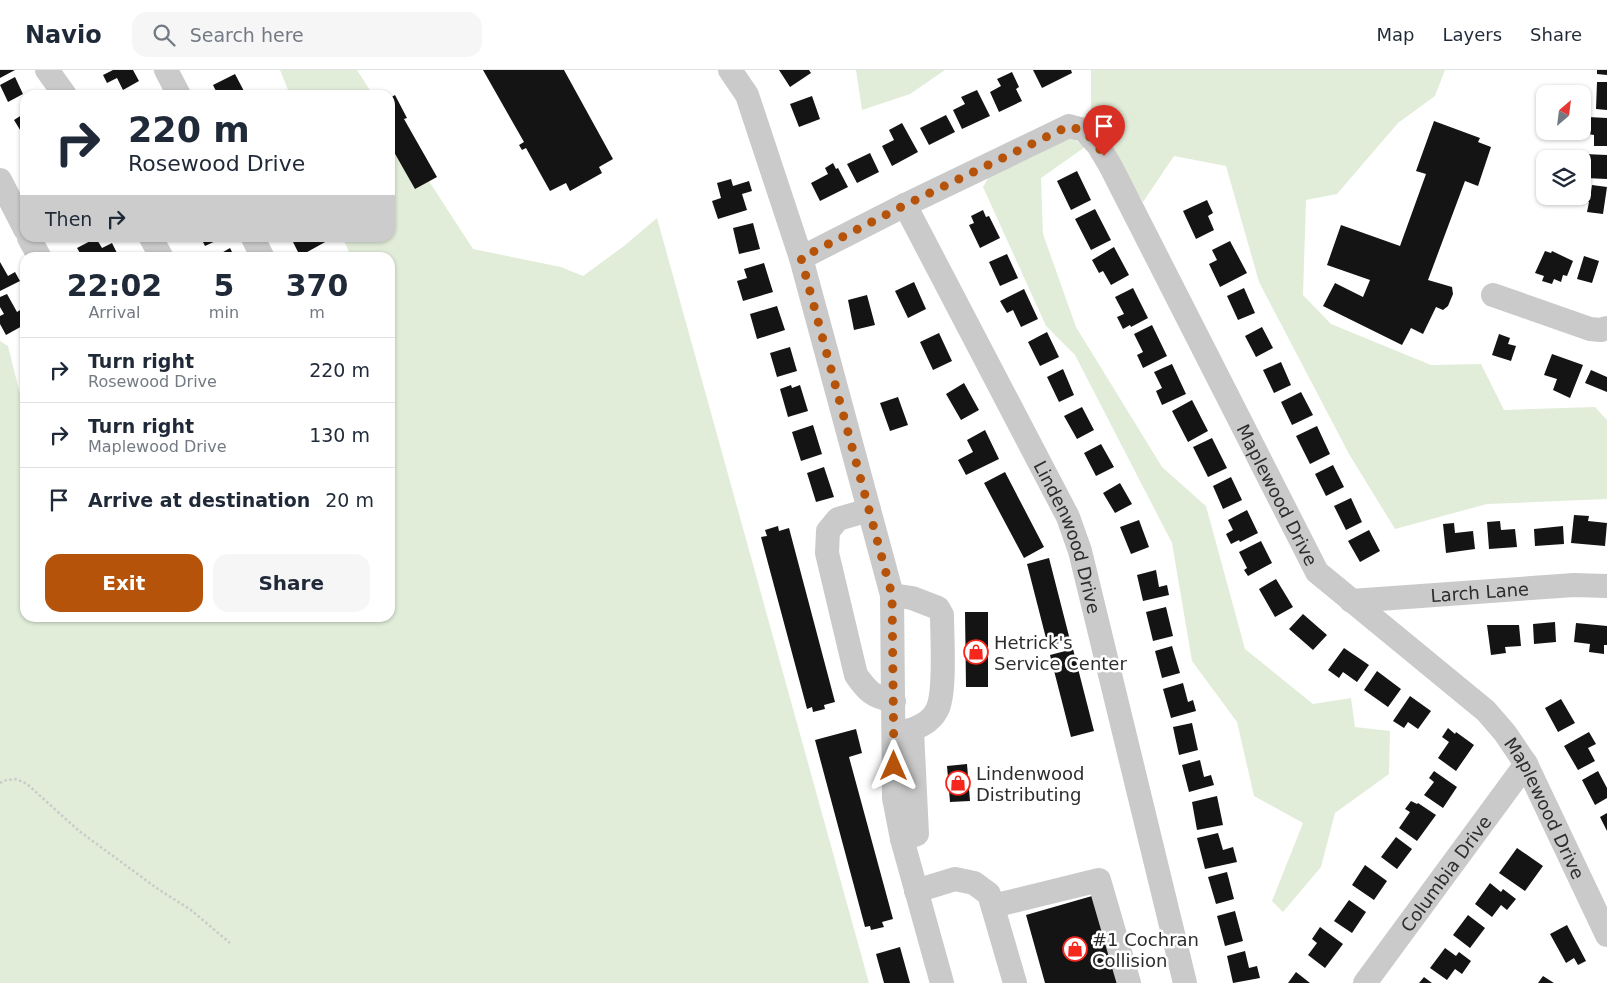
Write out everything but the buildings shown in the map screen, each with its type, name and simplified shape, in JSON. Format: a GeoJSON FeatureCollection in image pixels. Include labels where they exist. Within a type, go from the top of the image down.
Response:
{"type":"FeatureCollection","features":[{"type":"Feature","properties":{"kind":"street"},"geometry":{"type":"LineString","coordinates":[[47,70],[61,90]]}},
{"type":"Feature","properties":{"kind":"street"},"geometry":{"type":"LineString","coordinates":[[166,70],[176,90]]}},
{"type":"Feature","properties":{"kind":"street"},"geometry":{"type":"LineString","coordinates":[[730,70],[748,95],[801,258],[892,595],[894,701],[903,732],[894,798],[902,839],[942,983]]}},
{"type":"Feature","properties":{"kind":"street","name":"Maplewood Drive"},"geometry":{"type":"LineString","coordinates":[[905,205],[1069,126],[1084,130],[1098,145],[1111,167],[1317,572],[1486,711],[1505,733],[1526,764],[1607,935]]}},
{"type":"Feature","properties":{"kind":"street"},"geometry":{"type":"LineString","coordinates":[[0,180],[20,219]]}},
{"type":"Feature","properties":{"kind":"street"},"geometry":{"type":"LineString","coordinates":[[801,258],[905,205]]}},
{"type":"Feature","properties":{"kind":"street","name":"Lindenwood Drive"},"geometry":{"type":"LineString","coordinates":[[905,205],[1068,517],[1080,550],[1185,983]]}},
{"type":"Feature","properties":{"kind":"street"},"geometry":{"type":"LineString","coordinates":[[1493,295],[1590,329],[1601,330],[1607,328]]}},
{"type":"Feature","properties":{"kind":"street"},"geometry":{"type":"LineString","coordinates":[[869,510],[838,519],[828,531],[828,553],[856,675],[867,691],[880,698],[894,701]]}},
{"type":"Feature","properties":{"kind":"street","name":"Larch Lane"},"geometry":{"type":"LineString","coordinates":[[1351,601],[1574,585],[1607,586]]}},
{"type":"Feature","properties":{"kind":"street"},"geometry":{"type":"LineString","coordinates":[[892,595],[912,598],[938,608],[942,615],[942,687],[938,709],[926,723],[903,732]]}},
{"type":"Feature","properties":{"kind":"street","name":"Columbia Drive"},"geometry":{"type":"LineString","coordinates":[[1365,983],[1526,764]]}},
{"type":"Feature","properties":{"kind":"street"},"geometry":{"type":"LineString","coordinates":[[916,891],[955,879],[974,883],[989,894],[1015,983]]}},
{"type":"Feature","properties":{"kind":"street"},"geometry":{"type":"LineString","coordinates":[[992,906],[1099,880],[1129,983]]}},
{"type":"Feature","properties":{"kind":"path"},"geometry":{"type":"LineString","coordinates":[[0,783],[16,779],[27,784],[79,832],[158,889],[191,910],[230,943]]}},
{"type":"Feature","properties":{"kind":"green space"},"geometry":{"type":"Polygon","coordinates":[[[280,70],[357,70],[370,90],[288,90],[280,70]]]}},
{"type":"Feature","properties":{"kind":"green space"},"geometry":{"type":"Polygon","coordinates":[[[856,70],[945,70],[910,94],[862,110],[856,70]]]}},
{"type":"Feature","properties":{"kind":"green space"},"geometry":{"type":"Polygon","coordinates":[[[1091,70],[1445,70],[1435,96],[1398,123],[1337,194],[1306,200],[1303,295],[1331,324],[1431,365],[1481,364],[1504,410],[1595,407],[1607,420],[1607,499],[1487,504],[1395,529],[1349,454],[1259,282],[1226,166],[1174,156],[1143,202],[1091,121],[1091,70]]]}},
{"type":"Feature","properties":{"kind":"green space"},"geometry":{"type":"Polygon","coordinates":[[[395,129],[473,249],[561,267],[583,276],[624,246],[657,218],[869,983],[0,983],[0,341],[8,346],[20,394],[20,622],[395,622],[395,252],[349,252],[345,242],[395,242],[395,129]]]}},
{"type":"Feature","properties":{"kind":"green space"},"geometry":{"type":"Polygon","coordinates":[[[1068,135],[1085,147],[1041,178],[1043,234],[1076,327],[1162,467],[1206,506],[1245,649],[1313,704],[1351,698],[1355,727],[1390,731],[1389,774],[1335,813],[1321,867],[1283,912],[1272,901],[1303,823],[1254,796],[1237,722],[1192,661],[1172,543],[1075,355],[1046,326],[983,187],[991,173],[1068,135]]]}},
{"type":"Feature","properties":{"kind":"place","name":"Hetrick's Service Center"},"geometry":{"type":"Point","coordinates":[976,652]}},
{"type":"Feature","properties":{"kind":"place","name":"Lindenwood Distributing"},"geometry":{"type":"Point","coordinates":[958,783]}},
{"type":"Feature","properties":{"kind":"place","name":"#1 Cochran Collision"},"geometry":{"type":"Point","coordinates":[1075,949]}},
{"type":"Feature","properties":{"kind":"route"},"geometry":{"type":"LineString","coordinates":[[894,766],[892,595],[801,258],[905,205],[1069,126],[1084,130],[1098,145],[1104,156]]}}]}
